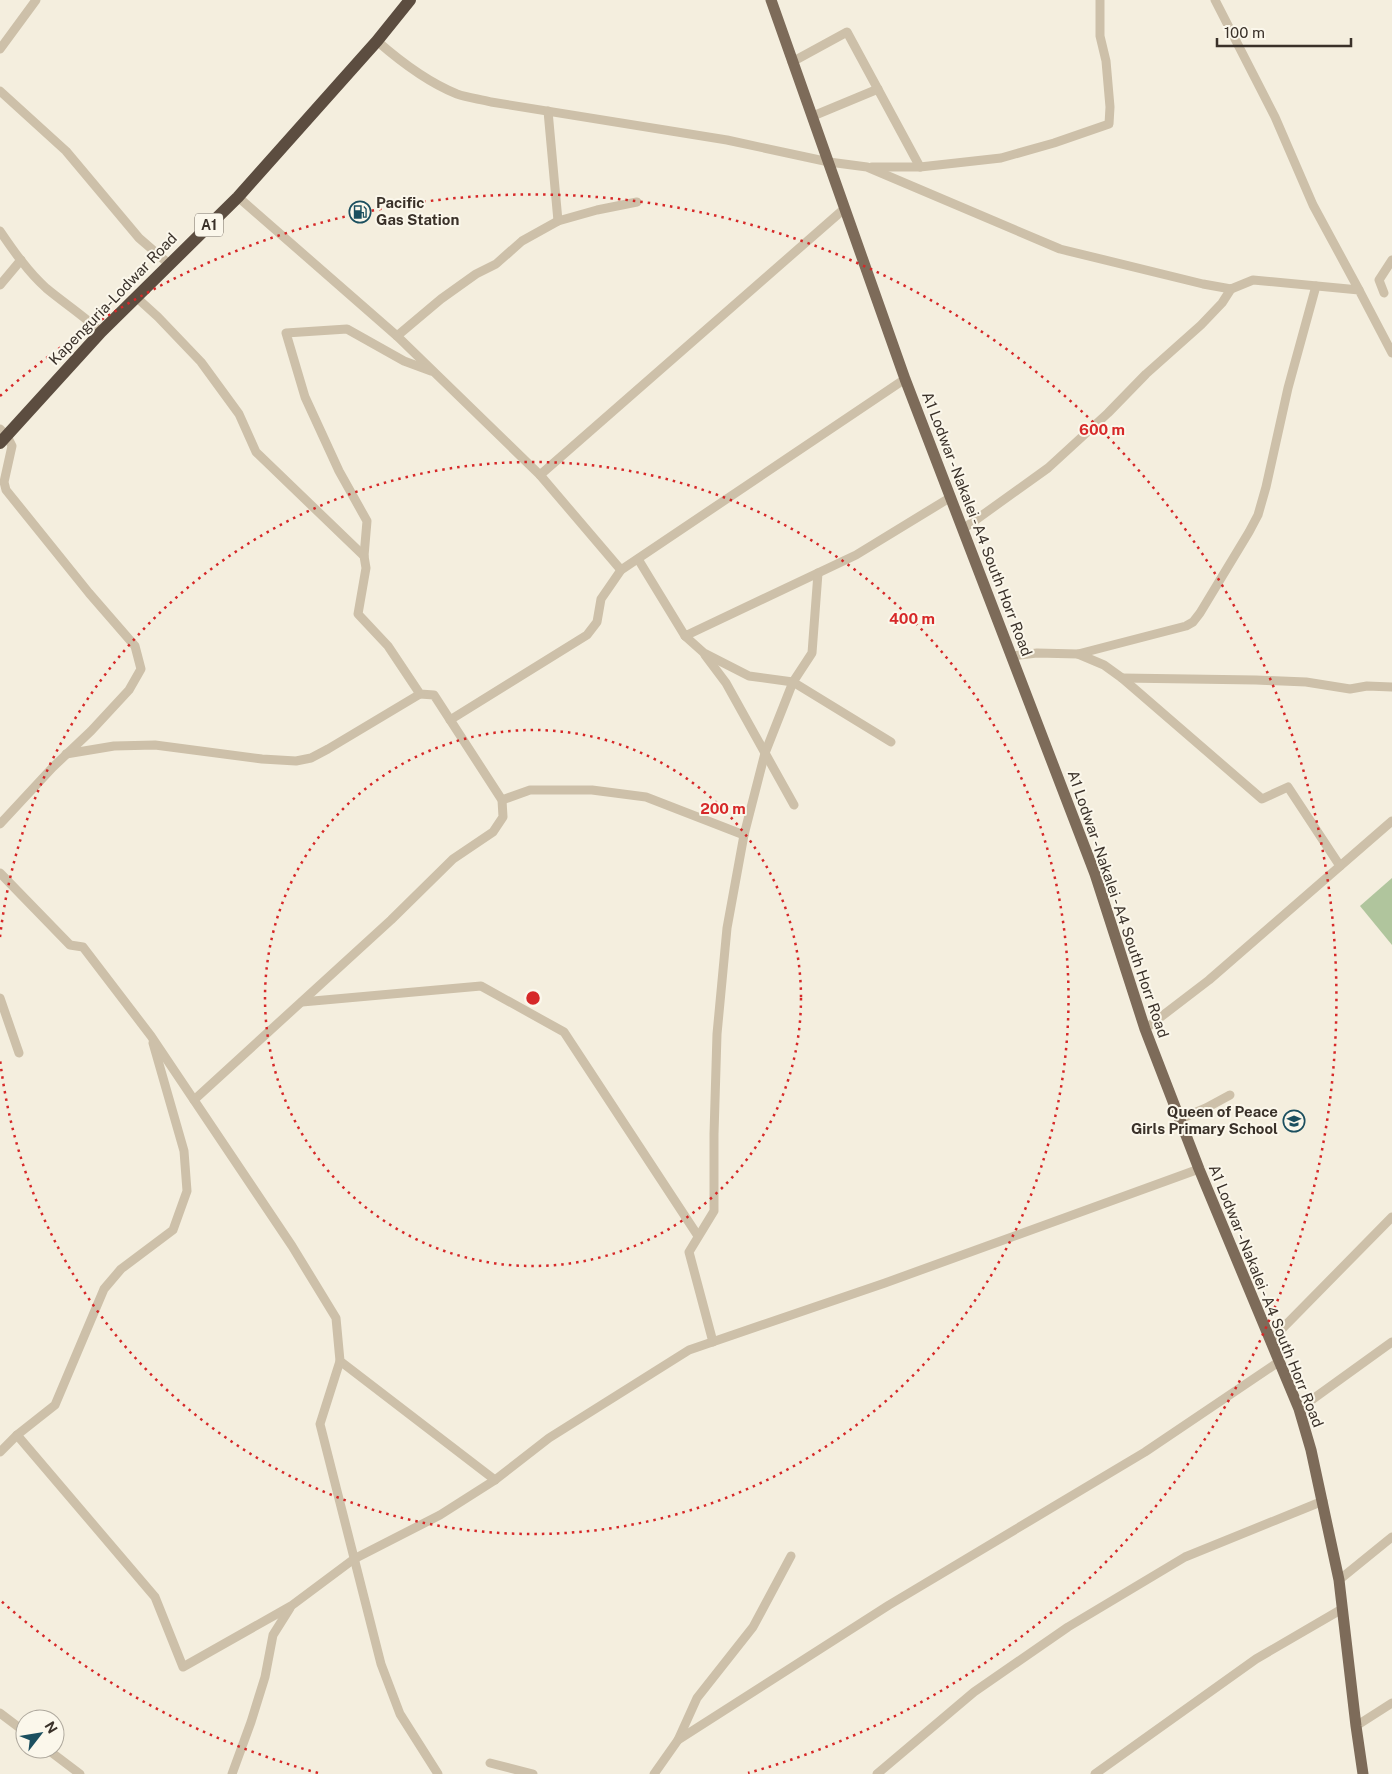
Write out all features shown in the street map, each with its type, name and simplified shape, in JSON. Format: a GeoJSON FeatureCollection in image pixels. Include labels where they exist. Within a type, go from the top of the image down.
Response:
{"type":"FeatureCollection","features":[{"type":"Feature","properties":{"kind":"highway","name":"Kapenguria-Lodwar Road"},"geometry":{"type":"LineString","coordinates":[[2,436],[168,264],[238,197],[377,41],[410,0]]}},
{"type":"Feature","properties":{"kind":"main road","name":"A1 Lodwar - Nakalei - A4 South Horr Road"},"geometry":{"type":"LineString","coordinates":[[771,0],[905,380],[1095,874],[1145,1029],[1199,1169],[1299,1409],[1323,1501],[1339,1580],[1356,1726],[1364,1774]]}},
{"type":"Feature","properties":{"kind":"street"},"geometry":{"type":"LineString","coordinates":[[0,49],[36,0]]}},
{"type":"Feature","properties":{"kind":"street"},"geometry":{"type":"LineString","coordinates":[[377,41],[396,58],[426,79],[458,94],[491,102],[727,140],[829,162],[867,167],[920,167],[1001,158],[1054,143],[1109,124],[1110,107],[1106,60],[1100,36],[1100,0]]}},
{"type":"Feature","properties":{"kind":"street"},"geometry":{"type":"LineString","coordinates":[[1215,0],[1275,117],[1313,205],[1392,353]]}},
{"type":"Feature","properties":{"kind":"street"},"geometry":{"type":"LineString","coordinates":[[792,62],[847,32],[920,167]]}},
{"type":"Feature","properties":{"kind":"street"},"geometry":{"type":"LineString","coordinates":[[813,116],[878,89]]}},
{"type":"Feature","properties":{"kind":"street"},"geometry":{"type":"LineString","coordinates":[[0,91],[66,151],[139,238],[168,264]]}},
{"type":"Feature","properties":{"kind":"street"},"geometry":{"type":"LineString","coordinates":[[548,111],[558,221]]}},
{"type":"Feature","properties":{"kind":"street"},"geometry":{"type":"LineString","coordinates":[[867,167],[1060,249],[1203,284],[1231,288],[1253,280],[1359,290]]}},
{"type":"Feature","properties":{"kind":"street"},"geometry":{"type":"LineString","coordinates":[[238,197],[397,336],[540,475],[620,570]]}},
{"type":"Feature","properties":{"kind":"street"},"geometry":{"type":"LineString","coordinates":[[397,336],[441,299],[476,274],[496,264],[522,241],[558,221],[597,210],[637,202]]}},
{"type":"Feature","properties":{"kind":"street"},"geometry":{"type":"LineString","coordinates":[[540,475],[844,209]]}},
{"type":"Feature","properties":{"kind":"street"},"geometry":{"type":"LineString","coordinates":[[0,231],[21,260],[45,287],[101,332]]}},
{"type":"Feature","properties":{"kind":"street"},"geometry":{"type":"LineString","coordinates":[[0,284],[21,260]]}},
{"type":"Feature","properties":{"kind":"street"},"geometry":{"type":"LineString","coordinates":[[1384,292],[1379,280],[1392,260]]}},
{"type":"Feature","properties":{"kind":"street"},"geometry":{"type":"LineString","coordinates":[[1011,656],[1037,653],[1078,654],[1186,626],[1193,622],[1258,515],[1288,388],[1316,286]]}},
{"type":"Feature","properties":{"kind":"street"},"geometry":{"type":"LineString","coordinates":[[963,529],[1048,468],[1108,413],[1146,374],[1201,325],[1222,303],[1231,288]]}},
{"type":"Feature","properties":{"kind":"street"},"geometry":{"type":"LineString","coordinates":[[136,297],[158,316],[202,362],[239,414],[256,452],[364,556]]}},
{"type":"Feature","properties":{"kind":"street"},"geometry":{"type":"LineString","coordinates":[[420,694],[388,646],[358,614],[366,568],[364,556],[367,521],[339,471],[306,397],[286,333],[347,329],[404,361],[433,372]]}},
{"type":"Feature","properties":{"kind":"street"},"geometry":{"type":"LineString","coordinates":[[450,720],[587,635],[597,622],[601,599],[620,570],[905,380]]}},
{"type":"Feature","properties":{"kind":"street"},"geometry":{"type":"LineString","coordinates":[[0,824],[129,690],[141,669],[135,646],[88,593],[6,490],[4,482],[12,446],[2,436]]}},
{"type":"Feature","properties":{"kind":"street"},"geometry":{"type":"LineString","coordinates":[[685,636],[856,555],[951,497]]}},
{"type":"Feature","properties":{"kind":"street"},"geometry":{"type":"LineString","coordinates":[[638,558],[685,636],[704,653],[726,683],[794,805]]}},
{"type":"Feature","properties":{"kind":"street"},"geometry":{"type":"LineString","coordinates":[[713,1342],[689,1252],[714,1211],[717,1034],[727,928],[744,835],[765,753],[793,682],[812,653],[818,573]]}},
{"type":"Feature","properties":{"kind":"street"},"geometry":{"type":"LineString","coordinates":[[704,653],[749,676],[793,682],[891,742]]}},
{"type":"Feature","properties":{"kind":"street"},"geometry":{"type":"LineString","coordinates":[[1078,654],[1104,665],[1122,678],[1262,799],[1288,787],[1340,866]]}},
{"type":"Feature","properties":{"kind":"street"},"geometry":{"type":"LineString","coordinates":[[1122,678],[1306,682],[1350,689],[1367,686],[1392,687]]}},
{"type":"Feature","properties":{"kind":"street"},"geometry":{"type":"LineString","coordinates":[[66,754],[114,746],[155,745],[262,759],[296,761],[311,758],[328,749],[420,694],[434,696],[502,800],[503,817],[493,832],[453,859],[391,920],[194,1100]]}},
{"type":"Feature","properties":{"kind":"street"},"geometry":{"type":"LineString","coordinates":[[502,800],[530,790],[592,790],[646,797],[744,835]]}},
{"type":"Feature","properties":{"kind":"street"},"geometry":{"type":"LineString","coordinates":[[1145,1029],[1209,980],[1392,821]]}},
{"type":"Feature","properties":{"kind":"street"},"geometry":{"type":"LineString","coordinates":[[0,873],[70,945],[83,947],[151,1036],[292,1246],[336,1318],[340,1361],[320,1424],[381,1664],[400,1714],[438,1774]]}},
{"type":"Feature","properties":{"kind":"street"},"geometry":{"type":"LineString","coordinates":[[302,1002],[481,986],[564,1032],[698,1236]]}},
{"type":"Feature","properties":{"kind":"street"},"geometry":{"type":"LineString","coordinates":[[0,998],[20,1053]]}},
{"type":"Feature","properties":{"kind":"street"},"geometry":{"type":"LineString","coordinates":[[0,1452],[17,1435],[55,1405],[104,1290],[121,1269],[173,1230],[187,1191],[184,1151],[151,1036]]}},
{"type":"Feature","properties":{"kind":"street"},"geometry":{"type":"LineString","coordinates":[[1180,1119],[1230,1095]]}},
{"type":"Feature","properties":{"kind":"street"},"geometry":{"type":"LineString","coordinates":[[17,1435],[155,1597],[183,1666],[291,1606],[354,1559],[440,1516],[495,1480],[549,1438],[689,1350],[885,1283],[1199,1169]]}},
{"type":"Feature","properties":{"kind":"street"},"geometry":{"type":"LineString","coordinates":[[1271,1340],[1392,1216]]}},
{"type":"Feature","properties":{"kind":"street"},"geometry":{"type":"LineString","coordinates":[[1299,1409],[1392,1342]]}},
{"type":"Feature","properties":{"kind":"street"},"geometry":{"type":"LineString","coordinates":[[340,1361],[495,1480]]}},
{"type":"Feature","properties":{"kind":"street"},"geometry":{"type":"LineString","coordinates":[[678,1740],[881,1610],[1145,1452],[1280,1361]]}},
{"type":"Feature","properties":{"kind":"street"},"geometry":{"type":"LineString","coordinates":[[877,1774],[974,1692],[1068,1627],[1185,1557],[1323,1501]]}},
{"type":"Feature","properties":{"kind":"street"},"geometry":{"type":"LineString","coordinates":[[1339,1580],[1392,1537]]}},
{"type":"Feature","properties":{"kind":"street"},"geometry":{"type":"LineString","coordinates":[[654,1774],[678,1740],[697,1698],[753,1627],[790,1556]]}},
{"type":"Feature","properties":{"kind":"street"},"geometry":{"type":"LineString","coordinates":[[232,1774],[265,1677],[273,1635],[291,1606]]}},
{"type":"Feature","properties":{"kind":"street"},"geometry":{"type":"LineString","coordinates":[[1095,1774],[1256,1659],[1342,1609]]}},
{"type":"Feature","properties":{"kind":"street"},"geometry":{"type":"LineString","coordinates":[[1356,1726],[1392,1703]]}},
{"type":"Feature","properties":{"kind":"street"},"geometry":{"type":"LineString","coordinates":[[0,1713],[15,1724]]}},
{"type":"Feature","properties":{"kind":"street"},"geometry":{"type":"LineString","coordinates":[[61,1759],[80,1774]]}},
{"type":"Feature","properties":{"kind":"street"},"geometry":{"type":"LineString","coordinates":[[490,1763],[533,1774]]}},
{"type":"Feature","properties":{"kind":"green space"},"geometry":{"type":"Polygon","coordinates":[[[1392,878],[1392,945],[1360,906],[1392,878]]]}},
{"type":"Feature","properties":{"kind":"place","name":"Pacific Gas Station"},"geometry":{"type":"Point","coordinates":[360,212]}},
{"type":"Feature","properties":{"kind":"place","name":"Queen of Peace Girls Primary School"},"geometry":{"type":"Point","coordinates":[1294,1121]}}]}
